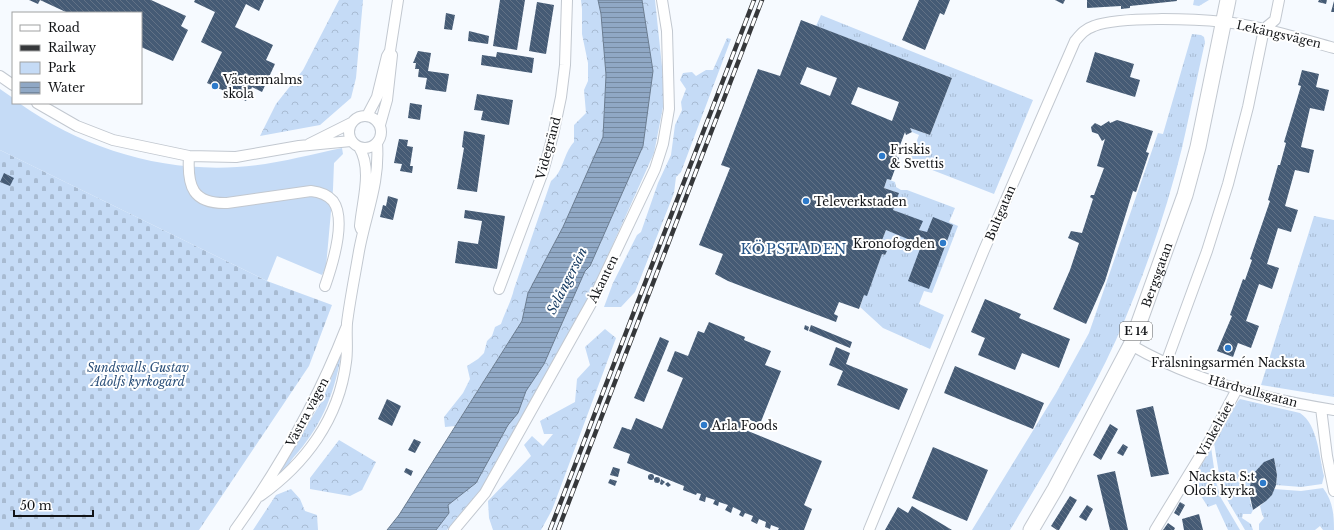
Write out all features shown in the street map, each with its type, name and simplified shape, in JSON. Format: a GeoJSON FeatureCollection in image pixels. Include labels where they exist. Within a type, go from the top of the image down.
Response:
{"type":"FeatureCollection","features":[{"type":"Feature","properties":{"kind":"highway","name":"Bergsgatan"},"geometry":{"type":"LineString","coordinates":[[1031,530],[1055,489],[1131,345],[1185,195],[1198,147],[1228,0]]}},
{"type":"Feature","properties":{"kind":"street"},"geometry":{"type":"LineString","coordinates":[[367,116],[377,97],[387,56],[390,50],[398,0]]}},
{"type":"Feature","properties":{"kind":"street","name":"Videgränd"},"geometry":{"type":"LineString","coordinates":[[499,289],[544,172],[561,97],[565,65],[567,0]]}},
{"type":"Feature","properties":{"kind":"street","name":"Åkanten"},"geometry":{"type":"LineString","coordinates":[[454,530],[485,493],[594,300],[655,169],[669,109],[667,31],[662,0]]}},
{"type":"Feature","properties":{"kind":"street"},"geometry":{"type":"LineString","coordinates":[[1166,363],[1208,251],[1228,184],[1248,107],[1264,29],[1275,20],[1279,0]]}},
{"type":"Feature","properties":{"kind":"street","name":"Bultgatan"},"geometry":{"type":"LineString","coordinates":[[869,530],[984,250],[1075,41],[1084,30],[1108,23],[1137,20],[1224,22]]}},
{"type":"Feature","properties":{"kind":"street","name":"Lekängsvägen"},"geometry":{"type":"LineString","coordinates":[[1224,22],[1264,29],[1334,48]]}},
{"type":"Feature","properties":{"kind":"street"},"geometry":{"type":"LineString","coordinates":[[39,104],[77,126],[113,140],[189,156],[236,157],[307,145],[355,144],[369,148],[377,143],[381,135],[380,125],[387,100],[393,57],[390,50]]}},
{"type":"Feature","properties":{"kind":"street"},"geometry":{"type":"LineString","coordinates":[[0,76],[12,85]]}},
{"type":"Feature","properties":{"kind":"street"},"geometry":{"type":"LineString","coordinates":[[307,145],[360,117],[367,116],[374,119],[380,125]]}},
{"type":"Feature","properties":{"kind":"street"},"geometry":{"type":"LineString","coordinates":[[351,123],[349,131],[355,144]]}},
{"type":"Feature","properties":{"kind":"street","name":"Västra vägen"},"geometry":{"type":"LineString","coordinates":[[260,496],[276,484],[311,448],[329,418],[343,381],[348,348],[347,324],[362,233],[369,216],[375,189],[378,163],[377,143]]}},
{"type":"Feature","properties":{"kind":"street","name":"Västra vägen"},"geometry":{"type":"LineString","coordinates":[[355,144],[366,161],[360,226],[362,233]]}},
{"type":"Feature","properties":{"kind":"street"},"geometry":{"type":"LineString","coordinates":[[189,156],[188,172],[191,188],[197,196],[206,201],[214,203],[227,203],[311,191],[320,192],[333,201],[337,209],[336,245],[326,286]]}},
{"type":"Feature","properties":{"kind":"street","name":"Västra vägen"},"geometry":{"type":"LineString","coordinates":[[235,530],[260,496],[319,392],[347,324]]}},
{"type":"Feature","properties":{"kind":"street","name":"Hårdvallsgatan"},"geometry":{"type":"LineString","coordinates":[[1131,345],[1166,363],[1197,376],[1237,389],[1334,410]]}},
{"type":"Feature","properties":{"kind":"street","name":"Vinkeltået"},"geometry":{"type":"LineString","coordinates":[[1155,530],[1211,438],[1237,389]]}},
{"type":"Feature","properties":{"kind":"street"},"geometry":{"type":"LineString","coordinates":[[1320,408],[1334,491]]}},
{"type":"Feature","properties":{"kind":"green space"},"geometry":{"type":"Polygon","coordinates":[[[339,0],[363,0],[356,78],[351,98],[320,125],[260,136],[276,104],[303,70],[339,0]]]}},
{"type":"Feature","properties":{"kind":"green space"},"geometry":{"type":"Polygon","coordinates":[[[581,0],[598,0],[601,14],[606,75],[603,137],[563,227],[528,293],[522,321],[455,426],[445,427],[444,417],[463,393],[470,379],[467,366],[484,353],[487,341],[492,336],[495,327],[501,324],[551,181],[559,172],[570,147],[574,142],[574,125],[586,113],[584,90],[588,81],[588,63],[582,34],[581,0]]]}},
{"type":"Feature","properties":{"kind":"green space"},"geometry":{"type":"Polygon","coordinates":[[[642,0],[655,0],[663,76],[663,107],[654,153],[583,311],[483,491],[447,530],[436,530],[449,513],[448,505],[476,483],[508,425],[518,413],[526,391],[544,364],[585,271],[590,266],[643,146],[653,71],[642,0]]]}},
{"type":"Feature","properties":{"kind":"green space"},"geometry":{"type":"Polygon","coordinates":[[[1194,0],[1209,0],[1199,6],[1193,5],[1194,0]]]}},
{"type":"Feature","properties":{"kind":"green space"},"geometry":{"type":"Polygon","coordinates":[[[821,15],[1033,100],[994,194],[909,161],[919,135],[912,132],[910,128],[930,135],[952,78],[816,26],[821,15]]]}},
{"type":"Feature","properties":{"kind":"green space"},"geometry":{"type":"Polygon","coordinates":[[[1192,34],[1201,35],[1204,37],[1205,42],[1182,148],[1169,197],[1153,246],[1116,340],[1079,413],[1010,530],[972,530],[1056,393],[1089,333],[1158,133],[1163,134],[1192,34]]]}},
{"type":"Feature","properties":{"kind":"green space"},"geometry":{"type":"Polygon","coordinates":[[[727,38],[731,39],[681,172],[676,177],[674,193],[635,292],[621,307],[604,307],[613,283],[637,235],[641,232],[658,183],[671,155],[675,125],[682,110],[681,102],[686,89],[680,80],[683,73],[692,72],[696,76],[706,70],[713,70],[727,38]]]}},
{"type":"Feature","properties":{"kind":"green space"},"geometry":{"type":"Polygon","coordinates":[[[0,89],[12,97],[12,104],[20,104],[43,119],[69,133],[123,154],[151,161],[208,168],[237,167],[277,162],[342,148],[343,154],[334,163],[326,267],[322,275],[277,256],[267,281],[0,150],[0,89]]]}},
{"type":"Feature","properties":{"kind":"green space","name":"Sundsvalls Gustav Adolfs kyrkogård"},"geometry":{"type":"Polygon","coordinates":[[[0,150],[267,281],[332,305],[309,366],[199,530],[0,530],[0,150]]]}},
{"type":"Feature","properties":{"kind":"green space"},"geometry":{"type":"Polygon","coordinates":[[[887,179],[895,182],[896,187],[901,190],[907,190],[955,208],[949,222],[958,226],[932,293],[924,291],[919,304],[944,315],[930,349],[883,328],[860,307],[864,295],[867,295],[882,254],[885,255],[887,251],[879,248],[886,230],[915,241],[922,222],[893,210],[899,193],[884,188],[887,179]]]}},
{"type":"Feature","properties":{"kind":"green space"},"geometry":{"type":"Polygon","coordinates":[[[1314,216],[1334,220],[1334,397],[1261,385],[1314,216]]]}},
{"type":"Feature","properties":{"kind":"green space"},"geometry":{"type":"Polygon","coordinates":[[[605,329],[616,338],[552,510],[541,530],[493,530],[489,518],[488,501],[531,456],[524,445],[532,436],[543,446],[553,434],[544,434],[540,421],[575,402],[577,379],[590,365],[585,347],[605,329]]]}},
{"type":"Feature","properties":{"kind":"green space"},"geometry":{"type":"Polygon","coordinates":[[[340,356],[338,372],[330,398],[318,423],[311,435],[288,465],[276,475],[322,401],[340,356]]]}},
{"type":"Feature","properties":{"kind":"green space"},"geometry":{"type":"Polygon","coordinates":[[[1240,399],[1300,413],[1306,418],[1311,425],[1317,442],[1324,476],[1322,484],[1301,487],[1276,485],[1277,475],[1274,458],[1266,462],[1255,473],[1250,486],[1250,502],[1253,510],[1251,514],[1243,514],[1242,518],[1251,524],[1253,530],[1245,530],[1225,496],[1220,480],[1214,443],[1240,399]]]}},
{"type":"Feature","properties":{"kind":"green space"},"geometry":{"type":"Polygon","coordinates":[[[339,440],[376,462],[362,490],[350,496],[310,489],[310,478],[339,440]]]}},
{"type":"Feature","properties":{"kind":"green space"},"geometry":{"type":"Polygon","coordinates":[[[1211,447],[1216,482],[1221,498],[1240,530],[1228,530],[1216,504],[1208,507],[1192,482],[1211,447]]]}},
{"type":"Feature","properties":{"kind":"green space"},"geometry":{"type":"Polygon","coordinates":[[[1323,488],[1329,498],[1332,508],[1334,530],[1323,530],[1320,526],[1315,530],[1259,530],[1259,524],[1264,518],[1260,506],[1272,495],[1274,489],[1301,491],[1323,488]]]}},
{"type":"Feature","properties":{"kind":"green space"},"geometry":{"type":"Polygon","coordinates":[[[291,489],[300,499],[305,511],[317,515],[318,530],[253,530],[276,495],[291,489]]]}},
{"type":"Feature","properties":{"kind":"water","name":"Selångersån"},"geometry":{"type":"Polygon","coordinates":[[[598,0],[642,0],[653,71],[643,146],[590,266],[585,271],[544,364],[526,391],[518,413],[508,425],[476,483],[448,505],[449,513],[436,530],[387,530],[399,515],[522,321],[528,293],[563,227],[603,137],[606,75],[601,14],[598,0]]]}},
{"type":"Feature","properties":{"kind":"building"},"geometry":{"type":"Polygon","coordinates":[[[29,0],[40,0],[38,4],[29,0]]]}},
{"type":"Feature","properties":{"kind":"building"},"geometry":{"type":"Polygon","coordinates":[[[40,0],[151,0],[186,16],[181,26],[188,30],[173,61],[142,47],[142,12],[66,12],[40,0]]]}},
{"type":"Feature","properties":{"kind":"building"},"geometry":{"type":"Polygon","coordinates":[[[195,0],[264,0],[259,11],[246,4],[235,27],[273,45],[266,60],[275,64],[262,92],[252,87],[246,101],[207,83],[222,52],[201,42],[215,12],[194,2],[195,0]]]}},
{"type":"Feature","properties":{"kind":"building"},"geometry":{"type":"Polygon","coordinates":[[[500,0],[525,0],[517,50],[493,46],[500,0]]]}},
{"type":"Feature","properties":{"kind":"building"},"geometry":{"type":"Polygon","coordinates":[[[919,0],[950,0],[944,15],[940,13],[925,50],[902,40],[919,0]]]}},
{"type":"Feature","properties":{"kind":"building"},"geometry":{"type":"Polygon","coordinates":[[[1055,0],[1065,0],[1063,4],[1055,0]]]}},
{"type":"Feature","properties":{"kind":"building"},"geometry":{"type":"Polygon","coordinates":[[[1087,0],[1177,1],[1130,6],[1130,8],[1121,9],[1121,6],[1087,8],[1087,0]]]}},
{"type":"Feature","properties":{"kind":"building"},"geometry":{"type":"Polygon","coordinates":[[[1319,0],[1327,0],[1326,4],[1318,2],[1319,0]]]}},
{"type":"Feature","properties":{"kind":"building"},"geometry":{"type":"Polygon","coordinates":[[[1334,1],[1334,12],[1331,12],[1334,1]]]}},
{"type":"Feature","properties":{"kind":"building"},"geometry":{"type":"Polygon","coordinates":[[[537,2],[554,5],[546,54],[529,51],[537,2]]]}},
{"type":"Feature","properties":{"kind":"building"},"geometry":{"type":"Polygon","coordinates":[[[446,13],[455,15],[452,30],[444,29],[446,13]]]}},
{"type":"Feature","properties":{"kind":"building","name":"Televerkstaden"},"geometry":{"type":"Polygon","coordinates":[[[801,20],[952,78],[930,135],[910,128],[912,132],[906,135],[905,132],[896,156],[899,158],[891,180],[887,179],[884,188],[899,193],[893,210],[923,221],[919,230],[927,232],[933,217],[953,225],[929,289],[908,281],[924,238],[917,236],[915,242],[886,230],[879,248],[887,251],[885,255],[882,254],[867,296],[864,295],[859,309],[839,302],[834,314],[838,316],[836,322],[728,281],[715,274],[723,254],[699,245],[730,168],[721,165],[758,69],[780,76],[801,20]],[[807,67],[800,84],[830,96],[837,78],[807,67]],[[858,87],[851,104],[892,121],[899,102],[858,87]]]}},
{"type":"Feature","properties":{"kind":"building"},"geometry":{"type":"Polygon","coordinates":[[[469,31],[489,36],[488,44],[468,41],[469,31]]]}},
{"type":"Feature","properties":{"kind":"building"},"geometry":{"type":"Polygon","coordinates":[[[418,51],[431,53],[428,71],[449,74],[446,92],[425,89],[427,78],[418,77],[419,69],[415,69],[416,63],[413,63],[418,51]]]}},
{"type":"Feature","properties":{"kind":"building"},"geometry":{"type":"Polygon","coordinates":[[[497,52],[534,58],[532,73],[481,65],[482,55],[496,57],[497,52]]]}},
{"type":"Feature","properties":{"kind":"building"},"geometry":{"type":"Polygon","coordinates":[[[1095,52],[1134,64],[1130,77],[1140,80],[1135,97],[1086,82],[1095,52]]]}},
{"type":"Feature","properties":{"kind":"building"},"geometry":{"type":"Polygon","coordinates":[[[1302,70],[1319,74],[1316,87],[1329,90],[1324,111],[1310,108],[1301,147],[1314,150],[1309,173],[1295,170],[1285,206],[1298,210],[1291,232],[1278,228],[1267,264],[1279,268],[1272,289],[1259,284],[1246,321],[1259,326],[1251,348],[1238,343],[1233,357],[1217,351],[1232,316],[1230,315],[1243,279],[1245,280],[1252,260],[1250,259],[1270,201],[1268,200],[1278,165],[1280,165],[1286,143],[1284,142],[1301,86],[1298,85],[1302,70]]]}},
{"type":"Feature","properties":{"kind":"building"},"geometry":{"type":"Polygon","coordinates":[[[477,94],[513,100],[509,125],[481,120],[483,111],[474,110],[477,94]]]}},
{"type":"Feature","properties":{"kind":"building"},"geometry":{"type":"Polygon","coordinates":[[[410,103],[422,105],[420,120],[408,118],[410,103]]]}},
{"type":"Feature","properties":{"kind":"building"},"geometry":{"type":"Polygon","coordinates":[[[1117,120],[1153,131],[1146,152],[1149,153],[1136,192],[1133,191],[1105,281],[1086,324],[1053,309],[1070,270],[1079,243],[1068,238],[1071,231],[1082,233],[1093,199],[1090,197],[1091,195],[1094,195],[1104,168],[1097,166],[1105,139],[1102,141],[1098,134],[1092,132],[1091,127],[1095,123],[1101,126],[1109,121],[1110,123],[1117,120]]]}},
{"type":"Feature","properties":{"kind":"building"},"geometry":{"type":"Polygon","coordinates":[[[464,131],[485,135],[477,192],[457,189],[464,148],[462,147],[464,131]]]}},
{"type":"Feature","properties":{"kind":"building"},"geometry":{"type":"Polygon","coordinates":[[[399,139],[408,140],[407,146],[413,147],[410,166],[413,166],[412,173],[400,171],[402,164],[394,163],[399,139]]]}},
{"type":"Feature","properties":{"kind":"building"},"geometry":{"type":"Polygon","coordinates":[[[4,173],[14,178],[10,186],[0,182],[4,173]]]}},
{"type":"Feature","properties":{"kind":"building"},"geometry":{"type":"Polygon","coordinates":[[[388,196],[398,199],[393,220],[380,217],[383,205],[386,206],[388,196]]]}},
{"type":"Feature","properties":{"kind":"building"},"geometry":{"type":"Polygon","coordinates":[[[465,210],[505,216],[497,269],[455,263],[458,241],[478,244],[482,221],[464,218],[465,210]]]}},
{"type":"Feature","properties":{"kind":"building"},"geometry":{"type":"Polygon","coordinates":[[[985,299],[1021,314],[1019,318],[1070,339],[1059,368],[1022,353],[1015,370],[978,355],[985,338],[971,332],[985,299]]]}},
{"type":"Feature","properties":{"kind":"building","name":"Arla Foods"},"geometry":{"type":"Polygon","coordinates":[[[709,322],[745,337],[744,340],[771,351],[765,365],[781,371],[760,424],[748,419],[743,429],[822,461],[804,505],[812,509],[804,530],[778,530],[779,528],[771,525],[770,529],[765,527],[766,522],[759,519],[757,524],[751,521],[753,516],[745,513],[743,517],[739,515],[741,511],[733,507],[731,513],[725,510],[728,505],[719,502],[718,506],[713,504],[715,500],[706,497],[705,502],[699,500],[701,494],[697,493],[696,495],[683,490],[684,486],[627,463],[630,454],[613,448],[622,427],[631,430],[636,418],[662,429],[683,378],[667,371],[675,351],[688,356],[698,331],[704,333],[709,322]]]}},
{"type":"Feature","properties":{"kind":"building"},"geometry":{"type":"Polygon","coordinates":[[[805,325],[809,327],[808,331],[804,329],[805,325]]]}},
{"type":"Feature","properties":{"kind":"building"},"geometry":{"type":"Polygon","coordinates":[[[811,325],[852,342],[850,348],[809,331],[811,325]]]}},
{"type":"Feature","properties":{"kind":"building"},"geometry":{"type":"Polygon","coordinates":[[[660,337],[669,341],[644,402],[634,398],[660,337]]]}},
{"type":"Feature","properties":{"kind":"building"},"geometry":{"type":"Polygon","coordinates":[[[836,347],[850,353],[846,364],[908,389],[899,410],[837,385],[843,371],[829,365],[836,347]]]}},
{"type":"Feature","properties":{"kind":"building"},"geometry":{"type":"Polygon","coordinates":[[[955,366],[1044,403],[1033,429],[944,393],[955,366]]]}},
{"type":"Feature","properties":{"kind":"building"},"geometry":{"type":"Polygon","coordinates":[[[387,399],[401,406],[392,426],[378,419],[387,399]]]}},
{"type":"Feature","properties":{"kind":"building"},"geometry":{"type":"Polygon","coordinates":[[[1153,406],[1169,474],[1151,477],[1136,410],[1153,406]]]}},
{"type":"Feature","properties":{"kind":"building"},"geometry":{"type":"Polygon","coordinates":[[[1110,424],[1118,429],[1101,460],[1093,455],[1110,424]]]}},
{"type":"Feature","properties":{"kind":"building"},"geometry":{"type":"Polygon","coordinates":[[[414,439],[421,442],[415,453],[408,450],[414,439]]]}},
{"type":"Feature","properties":{"kind":"building"},"geometry":{"type":"Polygon","coordinates":[[[1123,444],[1128,447],[1123,456],[1117,453],[1123,444]]]}},
{"type":"Feature","properties":{"kind":"building"},"geometry":{"type":"Polygon","coordinates":[[[933,447],[988,470],[967,521],[912,498],[933,447]]]}},
{"type":"Feature","properties":{"kind":"building","name":"Nacksta S:t Olofs kyrka"},"geometry":{"type":"Polygon","coordinates":[[[1274,458],[1277,475],[1276,485],[1272,495],[1253,510],[1249,492],[1252,475],[1264,462],[1274,458]]]}},
{"type":"Feature","properties":{"kind":"building"},"geometry":{"type":"Polygon","coordinates":[[[613,467],[620,469],[618,477],[610,475],[613,467]]]}},
{"type":"Feature","properties":{"kind":"building"},"geometry":{"type":"Polygon","coordinates":[[[406,468],[413,471],[411,476],[404,472],[406,468]]]}},
{"type":"Feature","properties":{"kind":"building"},"geometry":{"type":"Polygon","coordinates":[[[1115,471],[1128,530],[1110,530],[1097,475],[1115,471]]]}},
{"type":"Feature","properties":{"kind":"building"},"geometry":{"type":"Polygon","coordinates":[[[651,474],[654,477],[651,480],[648,477],[651,474]]]}},
{"type":"Feature","properties":{"kind":"building"},"geometry":{"type":"Polygon","coordinates":[[[657,477],[660,480],[657,483],[654,480],[657,477]]]}},
{"type":"Feature","properties":{"kind":"building"},"geometry":{"type":"Polygon","coordinates":[[[610,479],[617,481],[615,486],[608,483],[610,479]]]}},
{"type":"Feature","properties":{"kind":"building"},"geometry":{"type":"Polygon","coordinates":[[[661,479],[665,482],[662,485],[660,484],[661,479]]]}},
{"type":"Feature","properties":{"kind":"building"},"geometry":{"type":"Polygon","coordinates":[[[668,482],[671,485],[668,487],[665,484],[668,482]]]}},
{"type":"Feature","properties":{"kind":"building"},"geometry":{"type":"Polygon","coordinates":[[[1070,496],[1077,500],[1059,530],[1057,530],[1051,526],[1070,496]]]}},
{"type":"Feature","properties":{"kind":"building"},"geometry":{"type":"Polygon","coordinates":[[[1180,502],[1185,505],[1179,516],[1174,513],[1180,502]]]}},
{"type":"Feature","properties":{"kind":"building"},"geometry":{"type":"Polygon","coordinates":[[[1087,505],[1093,509],[1086,521],[1079,517],[1087,505]]]}},
{"type":"Feature","properties":{"kind":"building"},"geometry":{"type":"Polygon","coordinates":[[[912,506],[952,530],[885,530],[898,507],[908,513],[912,506]]]}},
{"type":"Feature","properties":{"kind":"building"},"geometry":{"type":"Polygon","coordinates":[[[1199,514],[1203,530],[1184,530],[1182,519],[1199,514]]]}},
{"type":"Feature","properties":{"kind":"building"},"geometry":{"type":"Polygon","coordinates":[[[1168,523],[1175,528],[1174,530],[1163,530],[1168,523]]]}},
{"type":"Feature","properties":{"kind":"railway"},"geometry":{"type":"LineString","coordinates":[[550,530],[754,0]]}},
{"type":"Feature","properties":{"kind":"railway"},"geometry":{"type":"LineString","coordinates":[[558,530],[762,0]]}},
{"type":"Feature","properties":{"kind":"place","name":"Västermalms skola"},"geometry":{"type":"Point","coordinates":[215,86]}},
{"type":"Feature","properties":{"kind":"place","name":"Friskis & Svettis"},"geometry":{"type":"Point","coordinates":[882,156]}},
{"type":"Feature","properties":{"kind":"place","name":"Televerkstaden"},"geometry":{"type":"Point","coordinates":[806,201]}},
{"type":"Feature","properties":{"kind":"place","name":"Kronofogden"},"geometry":{"type":"Point","coordinates":[943,243]}},
{"type":"Feature","properties":{"kind":"place","name":"Frälsningsarmén Nacksta"},"geometry":{"type":"Point","coordinates":[1228,348]}},
{"type":"Feature","properties":{"kind":"place","name":"Arla Foods"},"geometry":{"type":"Point","coordinates":[704,425]}},
{"type":"Feature","properties":{"kind":"place","name":"Nacksta S:t Olofs kyrka"},"geometry":{"type":"Point","coordinates":[1263,483]}},
{"type":"Feature","properties":{"kind":"district","name":"KÖPSTADEN"},"geometry":{"type":"Point","coordinates":[794,249]}}]}
